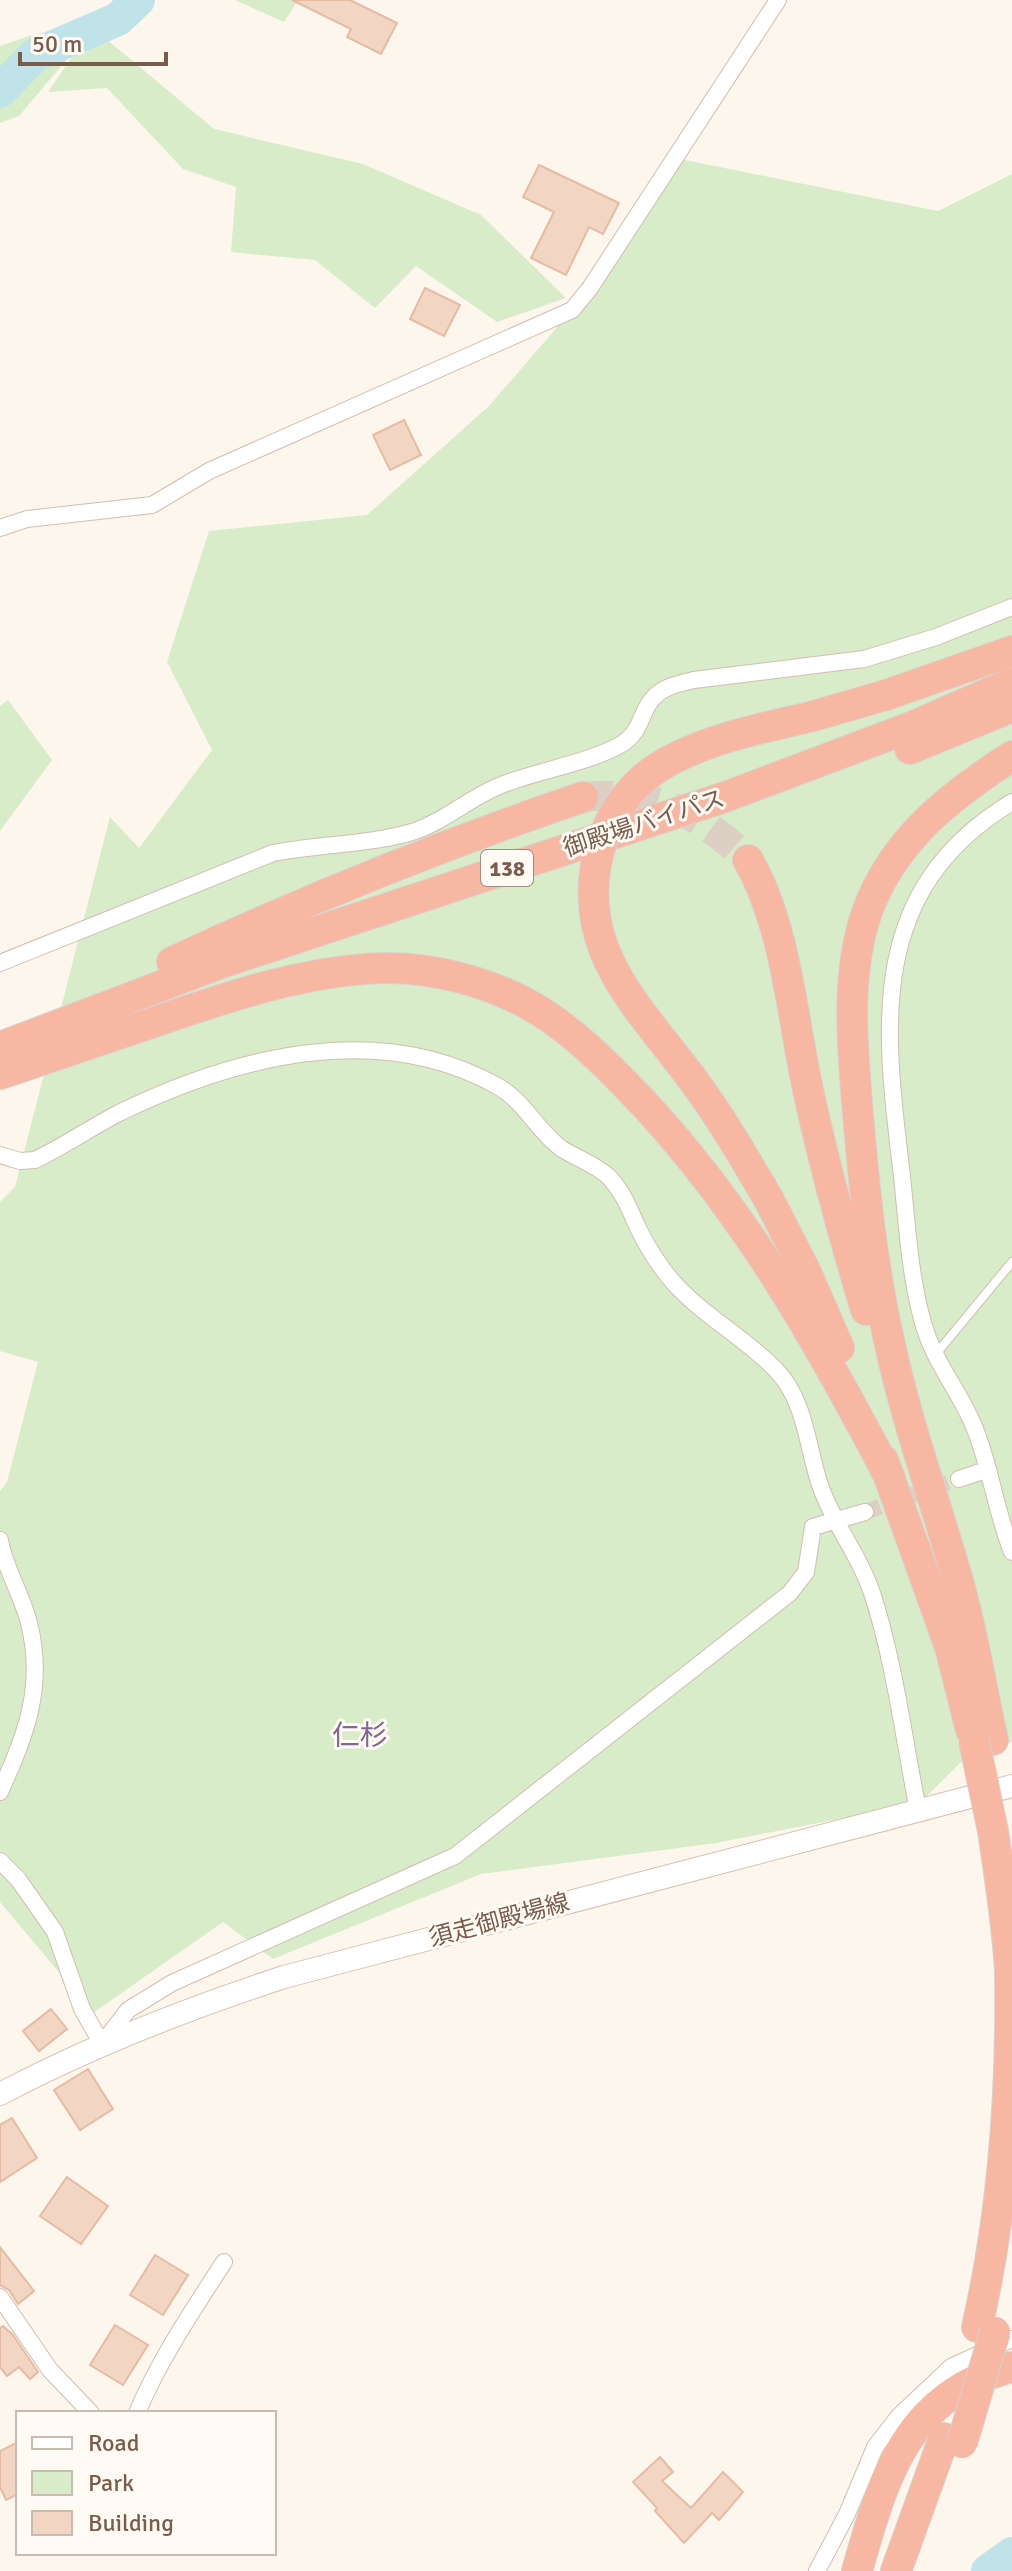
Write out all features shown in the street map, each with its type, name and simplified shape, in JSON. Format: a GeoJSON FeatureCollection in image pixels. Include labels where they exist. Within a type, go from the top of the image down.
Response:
{"type":"FeatureCollection","features":[{"type":"Feature","properties":{"kind":"highway"},"geometry":{"type":"LineString","coordinates":[[995,2333],[999,2221],[1010,2096],[1010,1969],[1005,1831],[983,1741],[890,1478],[822,1310],[768,1198],[729,1132],[621,981],[604,950],[594,917],[593,885],[597,856],[606,829],[620,804],[643,780],[667,762],[697,747],[886,695],[1012,651]]}},
{"type":"Feature","properties":{"kind":"highway","name":"御殿場バイパス"},"geometry":{"type":"LineString","coordinates":[[0,1045],[224,962],[725,797],[911,727],[1012,683]]}},
{"type":"Feature","properties":{"kind":"highway","name":"御殿場バイパス"},"geometry":{"type":"LineString","coordinates":[[0,1072],[95,1030],[251,972],[731,814],[919,746],[1012,707]]}},
{"type":"Feature","properties":{"kind":"highway"},"geometry":{"type":"LineString","coordinates":[[983,1741],[972,1643],[959,1585],[891,1349],[877,1278],[864,1181],[852,1021],[856,960],[867,913],[887,869],[922,823],[967,785],[1012,756]]}},
{"type":"Feature","properties":{"kind":"highway"},"geometry":{"type":"LineString","coordinates":[[0,1045],[218,941],[339,890],[583,797]]}},
{"type":"Feature","properties":{"kind":"highway"},"geometry":{"type":"LineString","coordinates":[[748,860],[772,913],[808,1092],[856,1278],[972,1643]]}},
{"type":"Feature","properties":{"kind":"highway"},"geometry":{"type":"LineString","coordinates":[[0,1072],[235,995],[283,981],[331,973],[384,968],[433,971],[480,984],[523,1002],[562,1027],[601,1059],[647,1105],[684,1150],[753,1244],[814,1338],[890,1478]]}},
{"type":"Feature","properties":{"kind":"highway"},"geometry":{"type":"LineString","coordinates":[[911,2558],[995,2333],[1012,2248]]}},
{"type":"Feature","properties":{"kind":"highway"},"geometry":{"type":"LineString","coordinates":[[858,2569],[885,2478],[901,2447],[943,2401],[973,2379],[1012,2367]]}},
{"type":"Feature","properties":{"kind":"main road","name":"須走御殿場線"},"geometry":{"type":"LineString","coordinates":[[0,2094],[102,2044],[219,1998],[284,1977],[1012,1786]]}},
{"type":"Feature","properties":{"kind":"street"},"geometry":{"type":"LineString","coordinates":[[0,528],[27,519],[152,505],[209,471],[572,310],[590,288],[778,0]]}},
{"type":"Feature","properties":{"kind":"street"},"geometry":{"type":"LineString","coordinates":[[0,963],[273,853],[373,840],[437,823],[472,799],[502,785],[621,744],[638,730],[654,696],[674,685],[864,659],[936,637],[1012,607]]}},
{"type":"Feature","properties":{"kind":"street"},"geometry":{"type":"LineString","coordinates":[[1012,802],[969,831],[927,881],[910,912],[898,946],[892,980],[892,1060],[900,1165],[923,1325],[934,1355],[963,1401],[977,1432],[1001,1524],[1012,1552]]}},
{"type":"Feature","properties":{"kind":"street"},"geometry":{"type":"LineString","coordinates":[[0,1155],[20,1161],[35,1160],[121,1113],[170,1091],[217,1073],[316,1050],[389,1051],[427,1058],[470,1071],[504,1089],[563,1149],[606,1174],[622,1192],[641,1233],[674,1283],[777,1371],[791,1392],[802,1417],[820,1486],[875,1604],[918,1810]]}},
{"type":"Feature","properties":{"kind":"street"},"geometry":{"type":"LineString","coordinates":[[959,1479],[986,1470]]}},
{"type":"Feature","properties":{"kind":"street"},"geometry":{"type":"LineString","coordinates":[[0,1861],[18,1879],[55,1932],[82,2009],[102,2044],[128,2010],[172,1983],[455,1856],[790,1593],[806,1572],[813,1527],[865,1512]]}},
{"type":"Feature","properties":{"kind":"street"},"geometry":{"type":"LineString","coordinates":[[0,1540],[2,1554],[28,1622],[36,1668],[33,1707],[0,1792]]}},
{"type":"Feature","properties":{"kind":"street"},"geometry":{"type":"LineString","coordinates":[[138,2411],[195,2306],[224,2262]]}},
{"type":"Feature","properties":{"kind":"street"},"geometry":{"type":"LineString","coordinates":[[0,2297],[50,2370],[89,2411]]}},
{"type":"Feature","properties":{"kind":"street"},"geometry":{"type":"LineString","coordinates":[[817,2571],[847,2514],[875,2447],[899,2416],[951,2367],[995,2333]]}},
{"type":"Feature","properties":{"kind":"lane"},"geometry":{"type":"LineString","coordinates":[[934,1355],[1012,1262]]}},
{"type":"Feature","properties":{"kind":"green space"},"geometry":{"type":"Polygon","coordinates":[[[235,0],[298,0],[284,22],[235,0]]]}},
{"type":"Feature","properties":{"kind":"green space"},"geometry":{"type":"Polygon","coordinates":[[[93,28],[214,129],[363,164],[481,215],[566,298],[497,322],[416,266],[375,308],[315,260],[231,252],[236,187],[183,169],[107,88],[48,92],[85,38],[19,116],[0,123],[0,46],[35,34],[93,28]]]}},
{"type":"Feature","properties":{"kind":"green space"},"geometry":{"type":"Polygon","coordinates":[[[675,158],[938,211],[1012,174],[1012,1742],[972,1751],[920,1803],[716,1843],[481,1874],[273,1959],[223,1922],[93,2013],[0,1902],[0,1491],[7,1482],[38,1362],[0,1351],[0,1202],[15,1187],[110,817],[139,848],[212,750],[167,662],[209,531],[367,515],[489,406],[572,310],[675,158]]]}},
{"type":"Feature","properties":{"kind":"green space"},"geometry":{"type":"Polygon","coordinates":[[[8,700],[52,760],[0,831],[0,706],[8,700]]]}},
{"type":"Feature","properties":{"kind":"building"},"geometry":{"type":"Polygon","coordinates":[[[292,0],[350,0],[397,23],[381,54],[347,37],[351,29],[292,0]]]}},
{"type":"Feature","properties":{"kind":"building"},"geometry":{"type":"Polygon","coordinates":[[[539,165],[619,203],[603,234],[589,227],[566,275],[531,258],[554,212],[523,197],[539,165]]]}},
{"type":"Feature","properties":{"kind":"building"},"geometry":{"type":"Polygon","coordinates":[[[425,288],[460,305],[444,336],[410,319],[425,288]]]}},
{"type":"Feature","properties":{"kind":"building"},"geometry":{"type":"Polygon","coordinates":[[[404,420],[421,455],[390,470],[373,435],[404,420]]]}},
{"type":"Feature","properties":{"kind":"building"},"geometry":{"type":"Polygon","coordinates":[[[51,2009],[67,2029],[39,2051],[23,2031],[51,2009]]]}},
{"type":"Feature","properties":{"kind":"building"},"geometry":{"type":"Polygon","coordinates":[[[88,2069],[113,2109],[80,2130],[54,2090],[88,2069]]]}},
{"type":"Feature","properties":{"kind":"building"},"geometry":{"type":"Polygon","coordinates":[[[12,2118],[37,2158],[0,2182],[0,2125],[12,2118]]]}},
{"type":"Feature","properties":{"kind":"building"},"geometry":{"type":"Polygon","coordinates":[[[67,2177],[108,2206],[81,2244],[40,2216],[67,2177]]]}},
{"type":"Feature","properties":{"kind":"building"},"geometry":{"type":"Polygon","coordinates":[[[0,2247],[34,2291],[18,2304],[9,2290],[0,2285],[0,2247]]]}},
{"type":"Feature","properties":{"kind":"building"},"geometry":{"type":"Polygon","coordinates":[[[155,2255],[188,2275],[163,2315],[130,2295],[155,2255]]]}},
{"type":"Feature","properties":{"kind":"building"},"geometry":{"type":"Polygon","coordinates":[[[115,2325],[148,2345],[123,2385],[90,2365],[115,2325]]]}},
{"type":"Feature","properties":{"kind":"building"},"geometry":{"type":"Polygon","coordinates":[[[3,2326],[13,2335],[38,2372],[30,2379],[19,2367],[7,2376],[0,2367],[0,2328],[3,2326]]]}},
{"type":"Feature","properties":{"kind":"building"},"geometry":{"type":"Polygon","coordinates":[[[16,2443],[16,2495],[6,2500],[0,2487],[0,2451],[16,2443]]]}},
{"type":"Feature","properties":{"kind":"building"},"geometry":{"type":"Polygon","coordinates":[[[660,2457],[673,2472],[662,2481],[691,2508],[723,2472],[743,2492],[719,2520],[712,2513],[684,2543],[633,2482],[660,2457]]]}},
{"type":"Feature","properties":{"kind":"waterway"},"geometry":{"type":"LineString","coordinates":[[0,91],[35,55],[118,19],[138,0]]}},
{"type":"Feature","properties":{"kind":"waterway"},"geometry":{"type":"LineString","coordinates":[[988,2571],[1012,2554]]}},
{"type":"Feature","properties":{"kind":"tunnel"},"geometry":{"type":"LineString","coordinates":[[583,797],[631,797],[673,808],[711,829],[748,860]]}},
{"type":"Feature","properties":{"kind":"tunnel"},"geometry":{"type":"LineString","coordinates":[[865,1512],[959,1479]]}},
{"type":"Feature","properties":{"kind":"district","name":"仁杉"},"geometry":{"type":"Point","coordinates":[360,1735]}}]}
